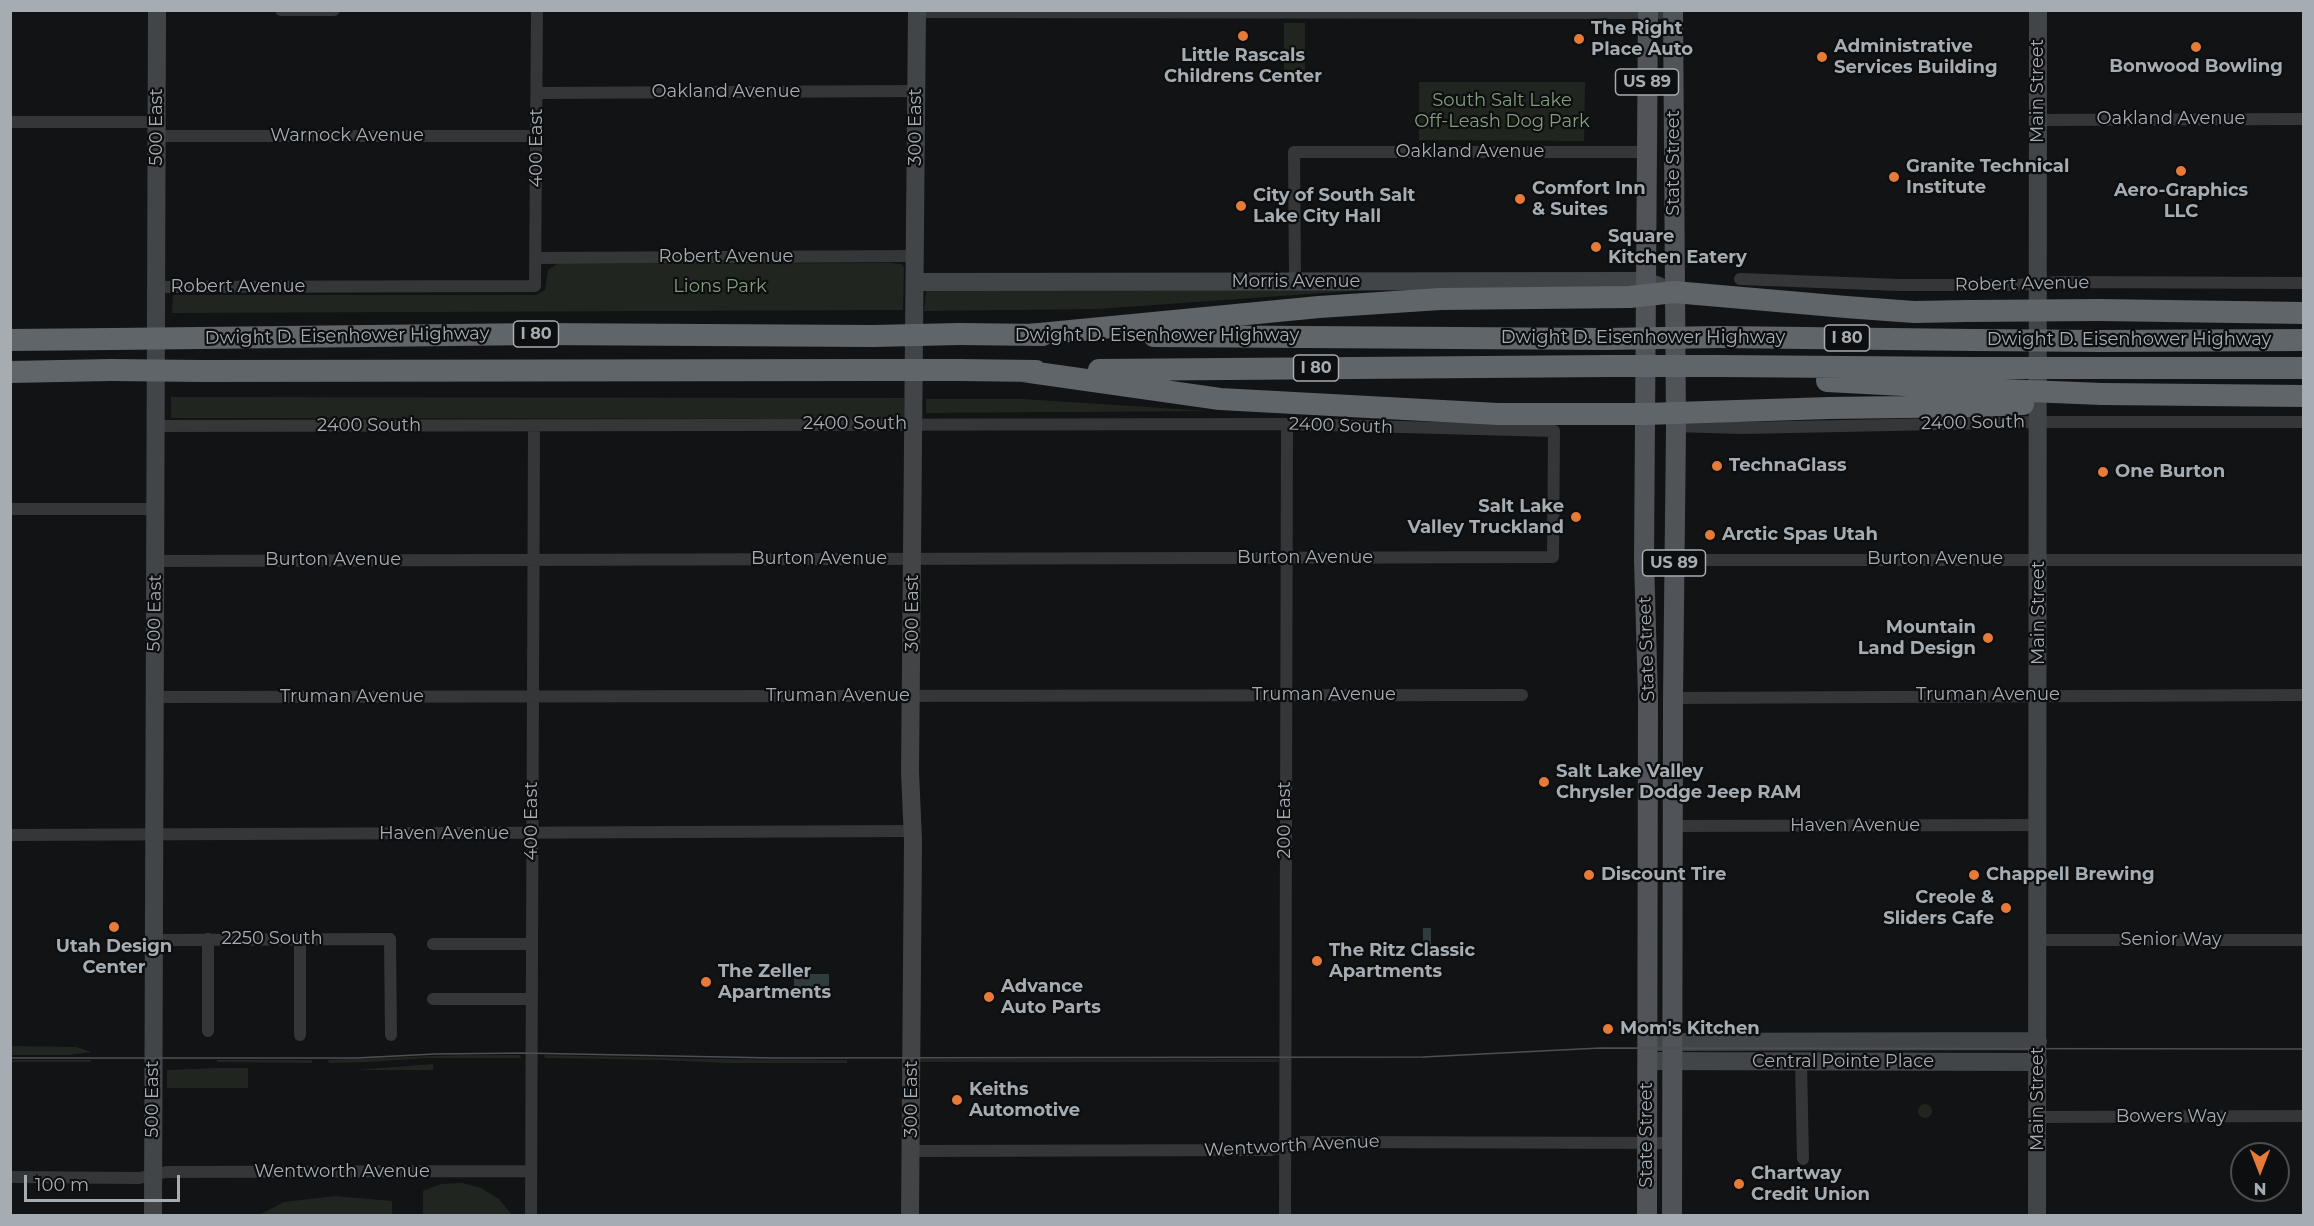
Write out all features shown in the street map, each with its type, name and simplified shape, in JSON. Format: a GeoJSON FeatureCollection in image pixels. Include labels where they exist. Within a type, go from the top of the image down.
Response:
{"type":"FeatureCollection","features":[{"type":"Feature","properties":{"kind":"highway"},"geometry":{"type":"LineString","coordinates":[[1029,335],[1319,307],[1645,288],[1914,312],[2099,310],[2304,313]]}},
{"type":"Feature","properties":{"kind":"highway"},"geometry":{"type":"LineString","coordinates":[[10,330],[64,339]]}},
{"type":"Feature","properties":{"kind":"highway","name":"Dwight D. Eisenhower Highway"},"geometry":{"type":"LineString","coordinates":[[10,340],[537,334],[873,336],[959,334],[1606,339],[1719,337],[2101,341],[2304,340]]}},
{"type":"Feature","properties":{"kind":"highway","name":"Dwight D. Eisenhower Highway"},"geometry":{"type":"LineString","coordinates":[[10,372],[73,370],[1023,371],[1610,366],[2304,368]]}},
{"type":"Feature","properties":{"kind":"highway"},"geometry":{"type":"LineString","coordinates":[[1771,366],[1818,381],[1979,397]]}},
{"type":"Feature","properties":{"kind":"highway"},"geometry":{"type":"LineString","coordinates":[[10,381],[73,370]]}},
{"type":"Feature","properties":{"kind":"highway"},"geometry":{"type":"LineString","coordinates":[[1023,371],[1220,399],[1498,414],[1646,414],[1676,420],[1979,397],[2304,396]]}},
{"type":"Feature","properties":{"kind":"main road","name":"State Street"},"geometry":{"type":"LineString","coordinates":[[1647,1215],[1648,697],[1644,564],[1648,12]]}},
{"type":"Feature","properties":{"kind":"main road","name":"State Street"},"geometry":{"type":"LineString","coordinates":[[1672,1215],[1676,420],[1673,12]]}},
{"type":"Feature","properties":{"kind":"main road"},"geometry":{"type":"LineString","coordinates":[[1646,625],[1659,636],[1660,687],[1673,698]]}},
{"type":"Feature","properties":{"kind":"main road"},"geometry":{"type":"LineString","coordinates":[[1648,697],[1662,711],[1663,743],[1673,748]]}},
{"type":"Feature","properties":{"kind":"street","name":"500 East"},"geometry":{"type":"LineString","coordinates":[[153,1215],[157,10]]}},
{"type":"Feature","properties":{"kind":"street"},"geometry":{"type":"LineString","coordinates":[[281,10],[334,10]]}},
{"type":"Feature","properties":{"kind":"street","name":"400 East"},"geometry":{"type":"LineString","coordinates":[[536,286],[537,10]]}},
{"type":"Feature","properties":{"kind":"street","name":"Main Street"},"geometry":{"type":"LineString","coordinates":[[2037,1215],[2038,10]]}},
{"type":"Feature","properties":{"kind":"street"},"geometry":{"type":"LineString","coordinates":[[917,11],[1673,12]]}},
{"type":"Feature","properties":{"kind":"street","name":"300 East"},"geometry":{"type":"LineString","coordinates":[[910,1215],[913,831],[910,772],[917,11]]}},
{"type":"Feature","properties":{"kind":"street","name":"Oakland Avenue"},"geometry":{"type":"LineString","coordinates":[[537,93],[916,91]]}},
{"type":"Feature","properties":{"kind":"street","name":"Oakland Avenue"},"geometry":{"type":"LineString","coordinates":[[2038,120],[2304,119]]}},
{"type":"Feature","properties":{"kind":"street","name":"Warnock Avenue"},"geometry":{"type":"LineString","coordinates":[[10,122],[157,129],[537,136]]}},
{"type":"Feature","properties":{"kind":"street","name":"Oakland Avenue"},"geometry":{"type":"LineString","coordinates":[[1295,280],[1294,152],[1647,152]]}},
{"type":"Feature","properties":{"kind":"street","name":"Robert Avenue"},"geometry":{"type":"LineString","coordinates":[[536,258],[915,256]]}},
{"type":"Feature","properties":{"kind":"street","name":"Robert Avenue"},"geometry":{"type":"LineString","coordinates":[[1740,279],[1899,285],[2060,282],[2304,283]]}},
{"type":"Feature","properties":{"kind":"street","name":"Morris Avenue"},"geometry":{"type":"LineString","coordinates":[[915,282],[1286,283],[1295,280],[1645,288]]}},
{"type":"Feature","properties":{"kind":"street","name":"Robert Avenue"},"geometry":{"type":"LineString","coordinates":[[157,287],[536,286]]}},
{"type":"Feature","properties":{"kind":"street","name":"2400 South"},"geometry":{"type":"LineString","coordinates":[[1676,420],[2304,422]]}},
{"type":"Feature","properties":{"kind":"street","name":"2400 South"},"geometry":{"type":"LineString","coordinates":[[156,426],[1287,424],[1554,431],[1553,557]]}},
{"type":"Feature","properties":{"kind":"street","name":"200 East"},"geometry":{"type":"LineString","coordinates":[[1285,1215],[1287,424]]}},
{"type":"Feature","properties":{"kind":"street","name":"400 East"},"geometry":{"type":"LineString","coordinates":[[531,1215],[534,426]]}},
{"type":"Feature","properties":{"kind":"street"},"geometry":{"type":"LineString","coordinates":[[10,509],[156,509]]}},
{"type":"Feature","properties":{"kind":"street","name":"Burton Avenue"},"geometry":{"type":"LineString","coordinates":[[156,561],[1553,557]]}},
{"type":"Feature","properties":{"kind":"street","name":"Burton Avenue"},"geometry":{"type":"LineString","coordinates":[[1674,560],[2304,560]]}},
{"type":"Feature","properties":{"kind":"street","name":"Truman Avenue"},"geometry":{"type":"LineString","coordinates":[[155,697],[1522,695]]}},
{"type":"Feature","properties":{"kind":"street","name":"Truman Avenue"},"geometry":{"type":"LineString","coordinates":[[1673,698],[2304,695]]}},
{"type":"Feature","properties":{"kind":"street","name":"Haven Avenue"},"geometry":{"type":"LineString","coordinates":[[1673,826],[2038,825]]}},
{"type":"Feature","properties":{"kind":"street","name":"Haven Avenue"},"geometry":{"type":"LineString","coordinates":[[10,835],[913,831]]}},
{"type":"Feature","properties":{"kind":"street"},"geometry":{"type":"LineString","coordinates":[[208,939],[208,1031]]}},
{"type":"Feature","properties":{"kind":"street"},"geometry":{"type":"LineString","coordinates":[[300,939],[300,1035]]}},
{"type":"Feature","properties":{"kind":"street","name":"2250 South"},"geometry":{"type":"LineString","coordinates":[[154,940],[390,939],[391,1035]]}},
{"type":"Feature","properties":{"kind":"street","name":"Senior Way"},"geometry":{"type":"LineString","coordinates":[[2038,940],[2304,940]]}},
{"type":"Feature","properties":{"kind":"street"},"geometry":{"type":"LineString","coordinates":[[433,944],[531,944]]}},
{"type":"Feature","properties":{"kind":"street"},"geometry":{"type":"LineString","coordinates":[[433,999],[532,999]]}},
{"type":"Feature","properties":{"kind":"street","name":"Central Pointe Place"},"geometry":{"type":"LineString","coordinates":[[1647,1052],[2038,1041]]}},
{"type":"Feature","properties":{"kind":"street","name":"Central Pointe Place"},"geometry":{"type":"LineString","coordinates":[[1672,1052],[1801,1062],[2038,1062]]}},
{"type":"Feature","properties":{"kind":"street"},"geometry":{"type":"LineString","coordinates":[[1801,1062],[1803,1160]]}},
{"type":"Feature","properties":{"kind":"street","name":"Bowers Way"},"geometry":{"type":"LineString","coordinates":[[2038,1117],[2304,1116]]}},
{"type":"Feature","properties":{"kind":"street","name":"Wentworth Avenue"},"geometry":{"type":"LineString","coordinates":[[912,1151],[1270,1150],[1302,1142],[1672,1143]]}},
{"type":"Feature","properties":{"kind":"street","name":"Wentworth Avenue"},"geometry":{"type":"LineString","coordinates":[[10,1177],[139,1178],[166,1172],[531,1171]]}},
{"type":"Feature","properties":{"kind":"green space"},"geometry":{"type":"Polygon","coordinates":[[[1284,23],[1305,23],[1305,82],[1284,82],[1284,23]]]}},
{"type":"Feature","properties":{"kind":"green space","name":"South Salt Lake Off-Leash Dog Park"},"geometry":{"type":"Polygon","coordinates":[[[1419,82],[1585,82],[1584,141],[1419,140],[1419,82]]]}},
{"type":"Feature","properties":{"kind":"green space","name":"Lions Park"},"geometry":{"type":"Polygon","coordinates":[[[557,264],[901,264],[904,267],[903,310],[172,313],[173,295],[536,295],[545,290],[548,270],[557,264]]]}},
{"type":"Feature","properties":{"kind":"green space"},"geometry":{"type":"Polygon","coordinates":[[[1379,289],[1098,309],[924,311],[926,290],[1379,289]]]}},
{"type":"Feature","properties":{"kind":"green space"},"geometry":{"type":"Polygon","coordinates":[[[171,397],[904,398],[904,419],[171,418],[171,397]]]}},
{"type":"Feature","properties":{"kind":"green space"},"geometry":{"type":"Polygon","coordinates":[[[926,399],[1022,399],[1208,411],[926,413],[926,399]]]}},
{"type":"Feature","properties":{"kind":"green space"},"geometry":{"type":"Polygon","coordinates":[[[11,1046],[76,1047],[92,1052],[69,1055],[11,1055],[11,1046]]]}},
{"type":"Feature","properties":{"kind":"green space"},"geometry":{"type":"Polygon","coordinates":[[[520,1055],[521,1058],[425,1058],[329,1063],[328,1060],[520,1055]]]}},
{"type":"Feature","properties":{"kind":"green space"},"geometry":{"type":"Polygon","coordinates":[[[544,1055],[847,1060],[847,1063],[727,1063],[545,1058],[544,1055]]]}},
{"type":"Feature","properties":{"kind":"green space"},"geometry":{"type":"Polygon","coordinates":[[[919,1059],[1279,1059],[1279,1062],[919,1062],[919,1059]]]}},
{"type":"Feature","properties":{"kind":"green space"},"geometry":{"type":"Polygon","coordinates":[[[11,1060],[91,1060],[91,1062],[11,1062],[11,1060]]]}},
{"type":"Feature","properties":{"kind":"green space"},"geometry":{"type":"Polygon","coordinates":[[[217,1060],[312,1060],[312,1063],[217,1062],[217,1060]]]}},
{"type":"Feature","properties":{"kind":"green space"},"geometry":{"type":"Polygon","coordinates":[[[433,1064],[433,1070],[357,1070],[433,1064]]]}},
{"type":"Feature","properties":{"kind":"green space"},"geometry":{"type":"Polygon","coordinates":[[[248,1068],[248,1088],[167,1088],[167,1070],[248,1068]]]}},
{"type":"Feature","properties":{"kind":"green space"},"geometry":{"type":"Polygon","coordinates":[[[1925,1104],[1930,1106],[1932,1111],[1930,1116],[1925,1118],[1920,1116],[1918,1111],[1920,1106],[1925,1104]]]}},
{"type":"Feature","properties":{"kind":"green space"},"geometry":{"type":"Polygon","coordinates":[[[462,1183],[481,1188],[499,1199],[512,1215],[423,1215],[423,1191],[441,1184],[462,1183]]]}},
{"type":"Feature","properties":{"kind":"green space"},"geometry":{"type":"Polygon","coordinates":[[[335,1196],[392,1201],[392,1215],[259,1215],[284,1202],[335,1196]]]}},
{"type":"Feature","properties":{"kind":"shaded area"},"geometry":{"type":"Polygon","coordinates":[[[1423,928],[1431,928],[1431,952],[1423,952],[1423,928]]]}},
{"type":"Feature","properties":{"kind":"shaded area"},"geometry":{"type":"Polygon","coordinates":[[[794,974],[829,974],[829,989],[794,989],[794,974]]]}},
{"type":"Feature","properties":{"kind":"tram line"},"geometry":{"type":"LineString","coordinates":[[10,1058],[356,1058],[523,1053],[773,1058],[1423,1057],[1600,1048],[2304,1049]]}},
{"type":"Feature","properties":{"kind":"place","name":"Little Rascals Childrens Center"},"geometry":{"type":"Point","coordinates":[1243,36]}},
{"type":"Feature","properties":{"kind":"place","name":"The Right Place Auto"},"geometry":{"type":"Point","coordinates":[1579,39]}},
{"type":"Feature","properties":{"kind":"place","name":"Bonwood Bowling"},"geometry":{"type":"Point","coordinates":[2196,47]}},
{"type":"Feature","properties":{"kind":"place","name":"Administrative Services Building"},"geometry":{"type":"Point","coordinates":[1822,57]}},
{"type":"Feature","properties":{"kind":"place","name":"Aero-Graphics LLC"},"geometry":{"type":"Point","coordinates":[2181,171]}},
{"type":"Feature","properties":{"kind":"place","name":"Granite Technical Institute"},"geometry":{"type":"Point","coordinates":[1894,177]}},
{"type":"Feature","properties":{"kind":"place","name":"Comfort Inn & Suites"},"geometry":{"type":"Point","coordinates":[1520,199]}},
{"type":"Feature","properties":{"kind":"place","name":"City of South Salt Lake City Hall"},"geometry":{"type":"Point","coordinates":[1241,206]}},
{"type":"Feature","properties":{"kind":"place","name":"Square Kitchen Eatery"},"geometry":{"type":"Point","coordinates":[1596,247]}},
{"type":"Feature","properties":{"kind":"place","name":"TechnaGlass"},"geometry":{"type":"Point","coordinates":[1717,466]}},
{"type":"Feature","properties":{"kind":"place","name":"One Burton"},"geometry":{"type":"Point","coordinates":[2103,472]}},
{"type":"Feature","properties":{"kind":"place","name":"Salt Lake Valley Truckland"},"geometry":{"type":"Point","coordinates":[1576,517]}},
{"type":"Feature","properties":{"kind":"place","name":"Arctic Spas Utah"},"geometry":{"type":"Point","coordinates":[1710,535]}},
{"type":"Feature","properties":{"kind":"place","name":"Mountain Land Design"},"geometry":{"type":"Point","coordinates":[1988,638]}},
{"type":"Feature","properties":{"kind":"place","name":"Salt Lake Valley Chrysler Dodge Jeep RAM"},"geometry":{"type":"Point","coordinates":[1544,782]}},
{"type":"Feature","properties":{"kind":"place","name":"Discount Tire"},"geometry":{"type":"Point","coordinates":[1589,875]}},
{"type":"Feature","properties":{"kind":"place","name":"Chappell Brewing"},"geometry":{"type":"Point","coordinates":[1974,875]}},
{"type":"Feature","properties":{"kind":"place","name":"Creole & Sliders Cafe"},"geometry":{"type":"Point","coordinates":[2006,908]}},
{"type":"Feature","properties":{"kind":"place","name":"Utah Design Center"},"geometry":{"type":"Point","coordinates":[114,927]}},
{"type":"Feature","properties":{"kind":"place","name":"The Ritz Classic Apartments"},"geometry":{"type":"Point","coordinates":[1317,961]}},
{"type":"Feature","properties":{"kind":"place","name":"The Zeller Apartments"},"geometry":{"type":"Point","coordinates":[706,982]}},
{"type":"Feature","properties":{"kind":"place","name":"Advance Auto Parts"},"geometry":{"type":"Point","coordinates":[989,997]}},
{"type":"Feature","properties":{"kind":"place","name":"Mom's Kitchen"},"geometry":{"type":"Point","coordinates":[1608,1029]}},
{"type":"Feature","properties":{"kind":"place","name":"Keiths Automotive"},"geometry":{"type":"Point","coordinates":[957,1100]}},
{"type":"Feature","properties":{"kind":"place","name":"Chartway Credit Union"},"geometry":{"type":"Point","coordinates":[1739,1184]}}]}
